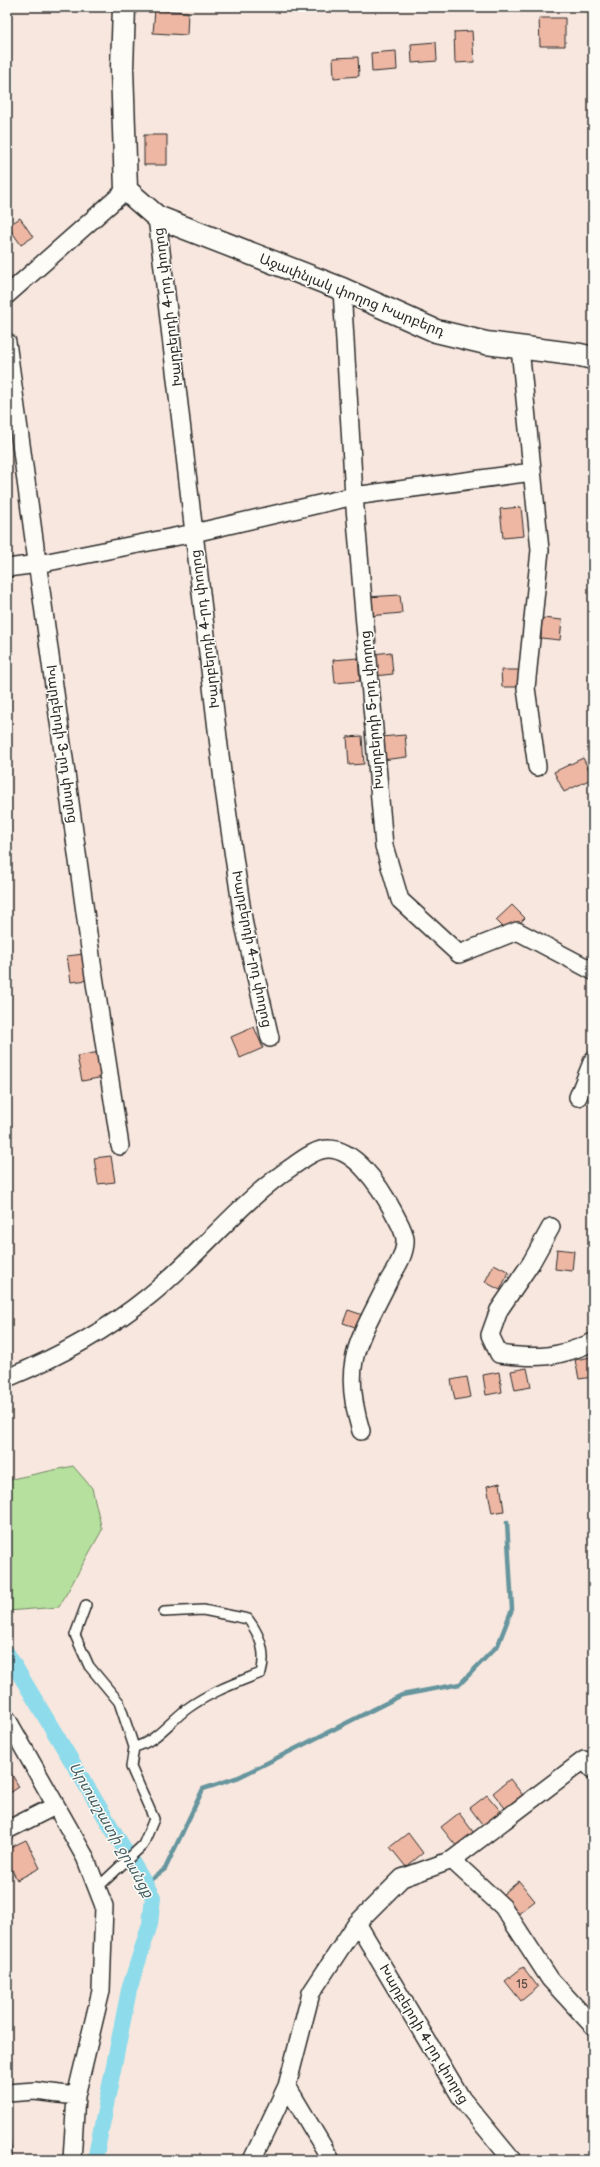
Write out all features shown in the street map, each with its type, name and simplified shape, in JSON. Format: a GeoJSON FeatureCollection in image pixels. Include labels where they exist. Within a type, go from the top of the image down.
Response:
{"type":"FeatureCollection","features":[{"type":"Feature","properties":{"kind":"street"},"geometry":{"type":"LineString","coordinates":[[7,295],[126,190],[122,68],[124,7]]}},
{"type":"Feature","properties":{"kind":"street","name":"Աջափնյակ փողոց Խարբերդ"},"geometry":{"type":"LineString","coordinates":[[126,190],[157,217],[342,289],[436,331],[486,343],[580,354],[593,358]]}},
{"type":"Feature","properties":{"kind":"street","name":"Խարբերդի 4-րդ փողոց"},"geometry":{"type":"LineString","coordinates":[[157,217],[224,789],[244,925],[270,1038]]}},
{"type":"Feature","properties":{"kind":"street","name":"Խարբերդի 5-րդ փողոց"},"geometry":{"type":"LineString","coordinates":[[342,289],[354,496],[384,846],[400,900],[459,954],[517,931],[593,971]]}},
{"type":"Feature","properties":{"kind":"street","name":"Խարբերդի 3-րդ փողոց"},"geometry":{"type":"LineString","coordinates":[[7,342],[92,963],[120,1146]]}},
{"type":"Feature","properties":{"kind":"street"},"geometry":{"type":"LineString","coordinates":[[520,348],[540,550],[526,688],[537,767]]}},
{"type":"Feature","properties":{"kind":"street"},"geometry":{"type":"LineString","coordinates":[[7,568],[38,564],[194,533],[354,496],[532,472]]}},
{"type":"Feature","properties":{"kind":"street"},"geometry":{"type":"LineString","coordinates":[[578,1097],[593,1060]]}},
{"type":"Feature","properties":{"kind":"street"},"geometry":{"type":"LineString","coordinates":[[7,1378],[81,1344],[116,1321],[150,1296],[277,1177],[310,1154],[330,1149],[336,1150],[350,1158],[369,1173],[385,1196],[402,1229],[405,1239],[402,1256],[368,1322],[354,1355],[351,1387],[354,1407],[361,1431]]}},
{"type":"Feature","properties":{"kind":"street"},"geometry":{"type":"LineString","coordinates":[[551,1227],[531,1263],[498,1310],[490,1335],[499,1354],[532,1358],[571,1352],[593,1342]]}},
{"type":"Feature","properties":{"kind":"street"},"geometry":{"type":"LineString","coordinates":[[7,1719],[55,1806],[85,1856],[104,1906],[101,1991],[76,2096],[72,2160]]}},
{"type":"Feature","properties":{"kind":"street"},"geometry":{"type":"LineString","coordinates":[[252,2160],[286,2086],[311,1993],[357,1923],[402,1878],[452,1860],[584,1760],[593,1770]]}},
{"type":"Feature","properties":{"kind":"street"},"geometry":{"type":"LineString","coordinates":[[7,1830],[55,1806]]}},
{"type":"Feature","properties":{"kind":"street"},"geometry":{"type":"LineString","coordinates":[[452,1860],[503,1907],[550,1979],[593,2026]]}},
{"type":"Feature","properties":{"kind":"street","name":"Խարբերդի 4-րդ փողոց"},"geometry":{"type":"LineString","coordinates":[[357,1923],[462,2100],[512,2160]]}},
{"type":"Feature","properties":{"kind":"street"},"geometry":{"type":"LineString","coordinates":[[286,2086],[331,2160]]}},
{"type":"Feature","properties":{"kind":"street"},"geometry":{"type":"LineString","coordinates":[[7,2093],[35,2091],[76,2096]]}},
{"type":"Feature","properties":{"kind":"lane"},"geometry":{"type":"LineString","coordinates":[[86,1605],[75,1635],[89,1666],[119,1702],[134,1747],[131,1767],[154,1819],[144,1845],[121,1864],[97,1888]]}},
{"type":"Feature","properties":{"kind":"lane"},"geometry":{"type":"LineString","coordinates":[[134,1747],[145,1745],[188,1708],[218,1690],[261,1673],[264,1660],[258,1632],[248,1619],[203,1610],[164,1612]]}},
{"type":"Feature","properties":{"kind":"green space"},"geometry":{"type":"Polygon","coordinates":[[[73,1466],[92,1488],[102,1530],[59,1607],[7,1611],[7,1480],[73,1466]]]}},
{"type":"Feature","properties":{"kind":"building"},"geometry":{"type":"Polygon","coordinates":[[[155,10],[188,12],[187,35],[153,33],[155,10]]]}},
{"type":"Feature","properties":{"kind":"building"},"geometry":{"type":"Polygon","coordinates":[[[539,18],[565,18],[565,46],[540,46],[539,18]]]}},
{"type":"Feature","properties":{"kind":"building"},"geometry":{"type":"Polygon","coordinates":[[[472,31],[474,62],[455,63],[454,32],[472,31]]]}},
{"type":"Feature","properties":{"kind":"building"},"geometry":{"type":"Polygon","coordinates":[[[436,42],[437,61],[412,63],[411,44],[436,42]]]}},
{"type":"Feature","properties":{"kind":"building"},"geometry":{"type":"Polygon","coordinates":[[[396,51],[397,70],[372,72],[371,53],[396,51]]]}},
{"type":"Feature","properties":{"kind":"building"},"geometry":{"type":"Polygon","coordinates":[[[358,57],[359,76],[334,78],[333,58],[358,57]]]}},
{"type":"Feature","properties":{"kind":"building"},"geometry":{"type":"Polygon","coordinates":[[[144,135],[167,135],[167,165],[144,165],[144,135]]]}},
{"type":"Feature","properties":{"kind":"building"},"geometry":{"type":"Polygon","coordinates":[[[20,218],[33,237],[21,245],[8,226],[20,218]]]}},
{"type":"Feature","properties":{"kind":"building"},"geometry":{"type":"Polygon","coordinates":[[[521,507],[524,536],[503,538],[500,509],[521,507]]]}},
{"type":"Feature","properties":{"kind":"building"},"geometry":{"type":"Polygon","coordinates":[[[400,595],[402,613],[368,616],[367,597],[400,595]]]}},
{"type":"Feature","properties":{"kind":"building"},"geometry":{"type":"Polygon","coordinates":[[[542,618],[562,620],[560,640],[541,638],[542,618]]]}},
{"type":"Feature","properties":{"kind":"building"},"geometry":{"type":"Polygon","coordinates":[[[391,652],[393,674],[375,676],[373,654],[391,652]]]}},
{"type":"Feature","properties":{"kind":"building"},"geometry":{"type":"Polygon","coordinates":[[[358,658],[360,681],[335,683],[333,660],[358,658]]]}},
{"type":"Feature","properties":{"kind":"building"},"geometry":{"type":"Polygon","coordinates":[[[501,670],[522,670],[522,687],[502,687],[501,670]]]}},
{"type":"Feature","properties":{"kind":"building"},"geometry":{"type":"Polygon","coordinates":[[[405,735],[407,757],[382,760],[380,737],[405,735]]]}},
{"type":"Feature","properties":{"kind":"building"},"geometry":{"type":"Polygon","coordinates":[[[362,736],[364,764],[349,765],[347,737],[362,736]]]}},
{"type":"Feature","properties":{"kind":"building"},"geometry":{"type":"Polygon","coordinates":[[[583,758],[593,778],[564,792],[554,772],[583,758]]]}},
{"type":"Feature","properties":{"kind":"building"},"geometry":{"type":"Polygon","coordinates":[[[512,905],[525,918],[509,933],[496,920],[512,905]]]}},
{"type":"Feature","properties":{"kind":"building"},"geometry":{"type":"Polygon","coordinates":[[[84,954],[88,980],[71,982],[67,956],[84,954]]]}},
{"type":"Feature","properties":{"kind":"building"},"geometry":{"type":"Polygon","coordinates":[[[254,1027],[263,1048],[240,1058],[231,1037],[254,1027]]]}},
{"type":"Feature","properties":{"kind":"building"},"geometry":{"type":"Polygon","coordinates":[[[100,1052],[104,1077],[82,1081],[77,1056],[100,1052]]]}},
{"type":"Feature","properties":{"kind":"building"},"geometry":{"type":"Polygon","coordinates":[[[111,1156],[115,1182],[98,1184],[94,1158],[111,1156]]]}},
{"type":"Feature","properties":{"kind":"building"},"geometry":{"type":"Polygon","coordinates":[[[557,1249],[574,1251],[572,1271],[555,1269],[557,1249]]]}},
{"type":"Feature","properties":{"kind":"building"},"geometry":{"type":"Polygon","coordinates":[[[494,1264],[509,1272],[500,1290],[485,1282],[494,1264]]]}},
{"type":"Feature","properties":{"kind":"building"},"geometry":{"type":"Polygon","coordinates":[[[348,1310],[363,1315],[358,1328],[343,1323],[348,1310]]]}},
{"type":"Feature","properties":{"kind":"building"},"geometry":{"type":"Polygon","coordinates":[[[591,1357],[593,1377],[579,1379],[575,1360],[591,1357]]]}},
{"type":"Feature","properties":{"kind":"building"},"geometry":{"type":"Polygon","coordinates":[[[527,1368],[531,1387],[515,1390],[511,1371],[527,1368]]]}},
{"type":"Feature","properties":{"kind":"building"},"geometry":{"type":"Polygon","coordinates":[[[499,1372],[502,1392],[486,1395],[483,1375],[499,1372]]]}},
{"type":"Feature","properties":{"kind":"building"},"geometry":{"type":"Polygon","coordinates":[[[467,1377],[471,1397],[455,1400],[451,1380],[467,1377]]]}},
{"type":"Feature","properties":{"kind":"building"},"geometry":{"type":"Polygon","coordinates":[[[500,1483],[504,1511],[492,1513],[487,1486],[500,1483]]]}},
{"type":"Feature","properties":{"kind":"building"},"geometry":{"type":"Polygon","coordinates":[[[7,1766],[19,1787],[7,1795],[7,1766]]]}},
{"type":"Feature","properties":{"kind":"building"},"geometry":{"type":"Polygon","coordinates":[[[510,1779],[526,1799],[509,1813],[493,1793],[510,1779]]]}},
{"type":"Feature","properties":{"kind":"building"},"geometry":{"type":"Polygon","coordinates":[[[487,1795],[503,1814],[485,1828],[470,1808],[487,1795]]]}},
{"type":"Feature","properties":{"kind":"building"},"geometry":{"type":"Polygon","coordinates":[[[459,1813],[474,1833],[457,1847],[441,1827],[459,1813]]]}},
{"type":"Feature","properties":{"kind":"building"},"geometry":{"type":"Polygon","coordinates":[[[408,1833],[423,1853],[406,1867],[390,1847],[408,1833]]]}},
{"type":"Feature","properties":{"kind":"building"},"geometry":{"type":"Polygon","coordinates":[[[26,1840],[40,1868],[17,1880],[7,1860],[7,1849],[26,1840]]]}},
{"type":"Feature","properties":{"kind":"building"},"geometry":{"type":"Polygon","coordinates":[[[519,1881],[535,1901],[517,1915],[502,1895],[519,1881]]]}},
{"type":"Feature","properties":{"kind":"building"},"geometry":{"type":"Polygon","coordinates":[[[523,1967],[538,1987],[521,2001],[505,1981],[523,1967]]]}},
{"type":"Feature","properties":{"kind":"building"},"geometry":{"type":"Polygon","coordinates":[[[8,2130],[13,2160],[7,2160],[8,2130]]]}},
{"type":"Feature","properties":{"kind":"waterway"},"geometry":{"type":"LineString","coordinates":[[145,1884],[165,1869],[203,1789],[239,1777],[402,1695],[460,1684],[498,1645],[512,1609],[507,1522]]}},
{"type":"Feature","properties":{"kind":"waterway","name":"Արտաշատի ջրանցք"},"geometry":{"type":"LineString","coordinates":[[7,1653],[153,1897],[150,1924],[129,1990],[95,2160]]}}]}
